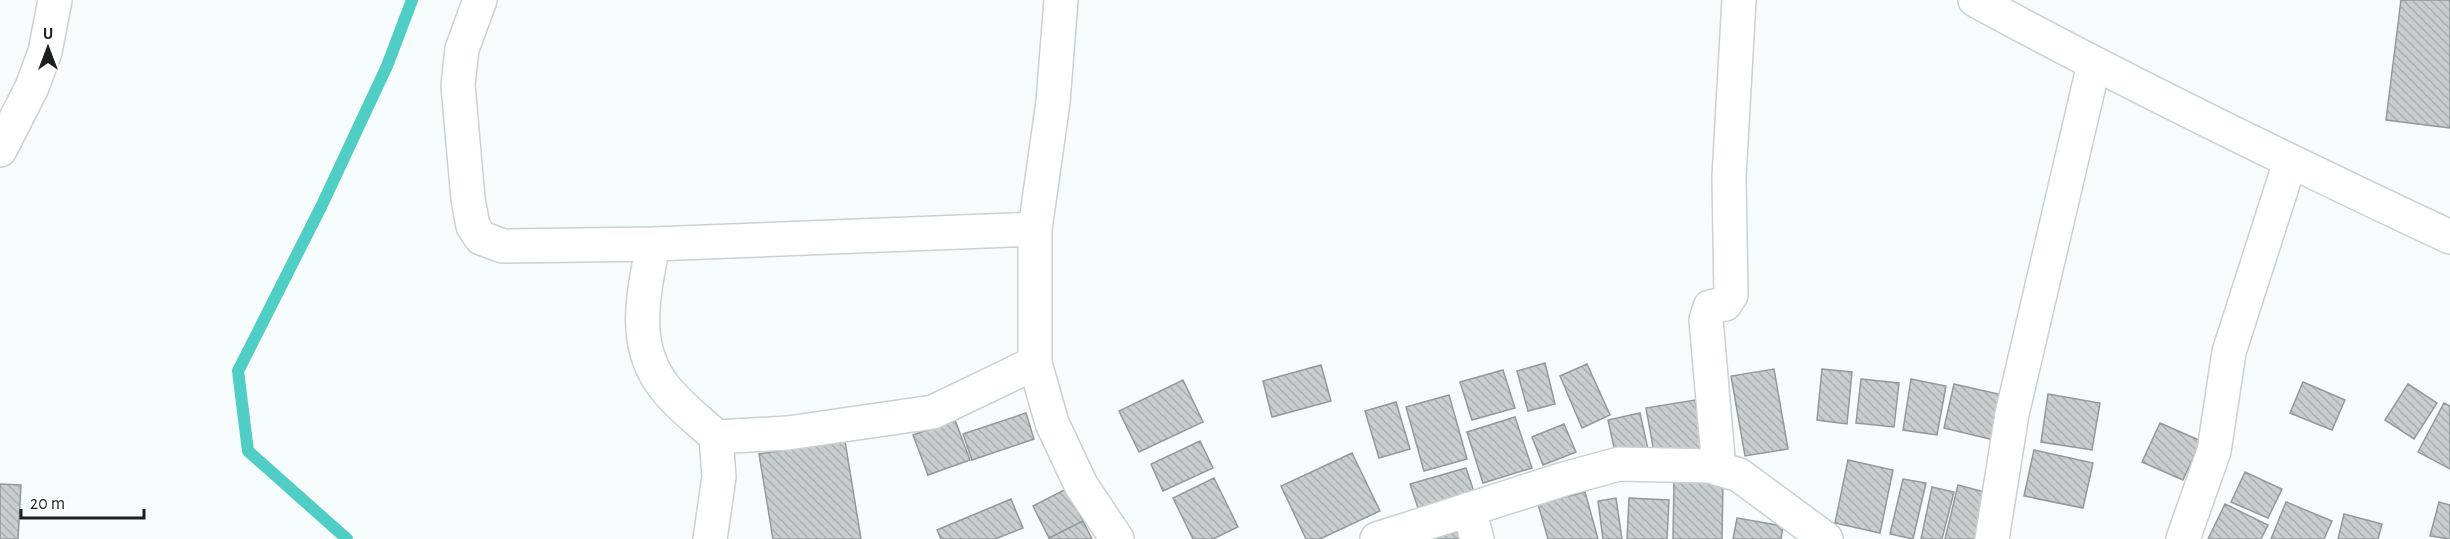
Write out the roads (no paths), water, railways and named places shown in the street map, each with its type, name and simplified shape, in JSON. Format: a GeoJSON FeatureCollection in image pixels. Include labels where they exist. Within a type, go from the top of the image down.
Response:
{"type":"FeatureCollection","features":[{"type":"Feature","properties":{"kind":"street"},"geometry":{"type":"LineString","coordinates":[[0,150],[32,87],[45,52],[55,0]]}},
{"type":"Feature","properties":{"kind":"street"},"geometry":{"type":"LineString","coordinates":[[480,0],[462,49],[458,85],[468,200],[473,226],[481,238],[503,246],[653,244],[1035,229]]}},
{"type":"Feature","properties":{"kind":"street"},"geometry":{"type":"LineString","coordinates":[[1061,0],[1053,102],[1035,229],[1035,363],[1057,433],[1081,485],[1117,539]]}},
{"type":"Feature","properties":{"kind":"street"},"geometry":{"type":"LineString","coordinates":[[1719,469],[1706,320],[1710,308],[1728,302],[1731,295],[1729,177],[1738,0]]}},
{"type":"Feature","properties":{"kind":"street"},"geometry":{"type":"LineString","coordinates":[[1975,0],[2094,64],[2290,162],[2450,237]]}},
{"type":"Feature","properties":{"kind":"street"},"geometry":{"type":"LineString","coordinates":[[1992,539],[2012,414],[2094,64]]}},
{"type":"Feature","properties":{"kind":"street"},"geometry":{"type":"LineString","coordinates":[[2183,539],[2214,452],[2229,352],[2290,162]]}},
{"type":"Feature","properties":{"kind":"street"},"geometry":{"type":"LineString","coordinates":[[653,244],[640,314],[649,362],[666,389],[716,436],[718,477],[710,539]]}},
{"type":"Feature","properties":{"kind":"street"},"geometry":{"type":"LineString","coordinates":[[716,436],[788,433],[933,412],[1035,363]]}},
{"type":"Feature","properties":{"kind":"street"},"geometry":{"type":"LineString","coordinates":[[1377,539],[1473,524],[1619,464],[1710,466],[1739,475],[1826,539]]}},
{"type":"Feature","properties":{"kind":"waterway"},"geometry":{"type":"LineString","coordinates":[[347,539],[248,451],[238,371],[321,207],[387,66],[412,0]]}}]}
